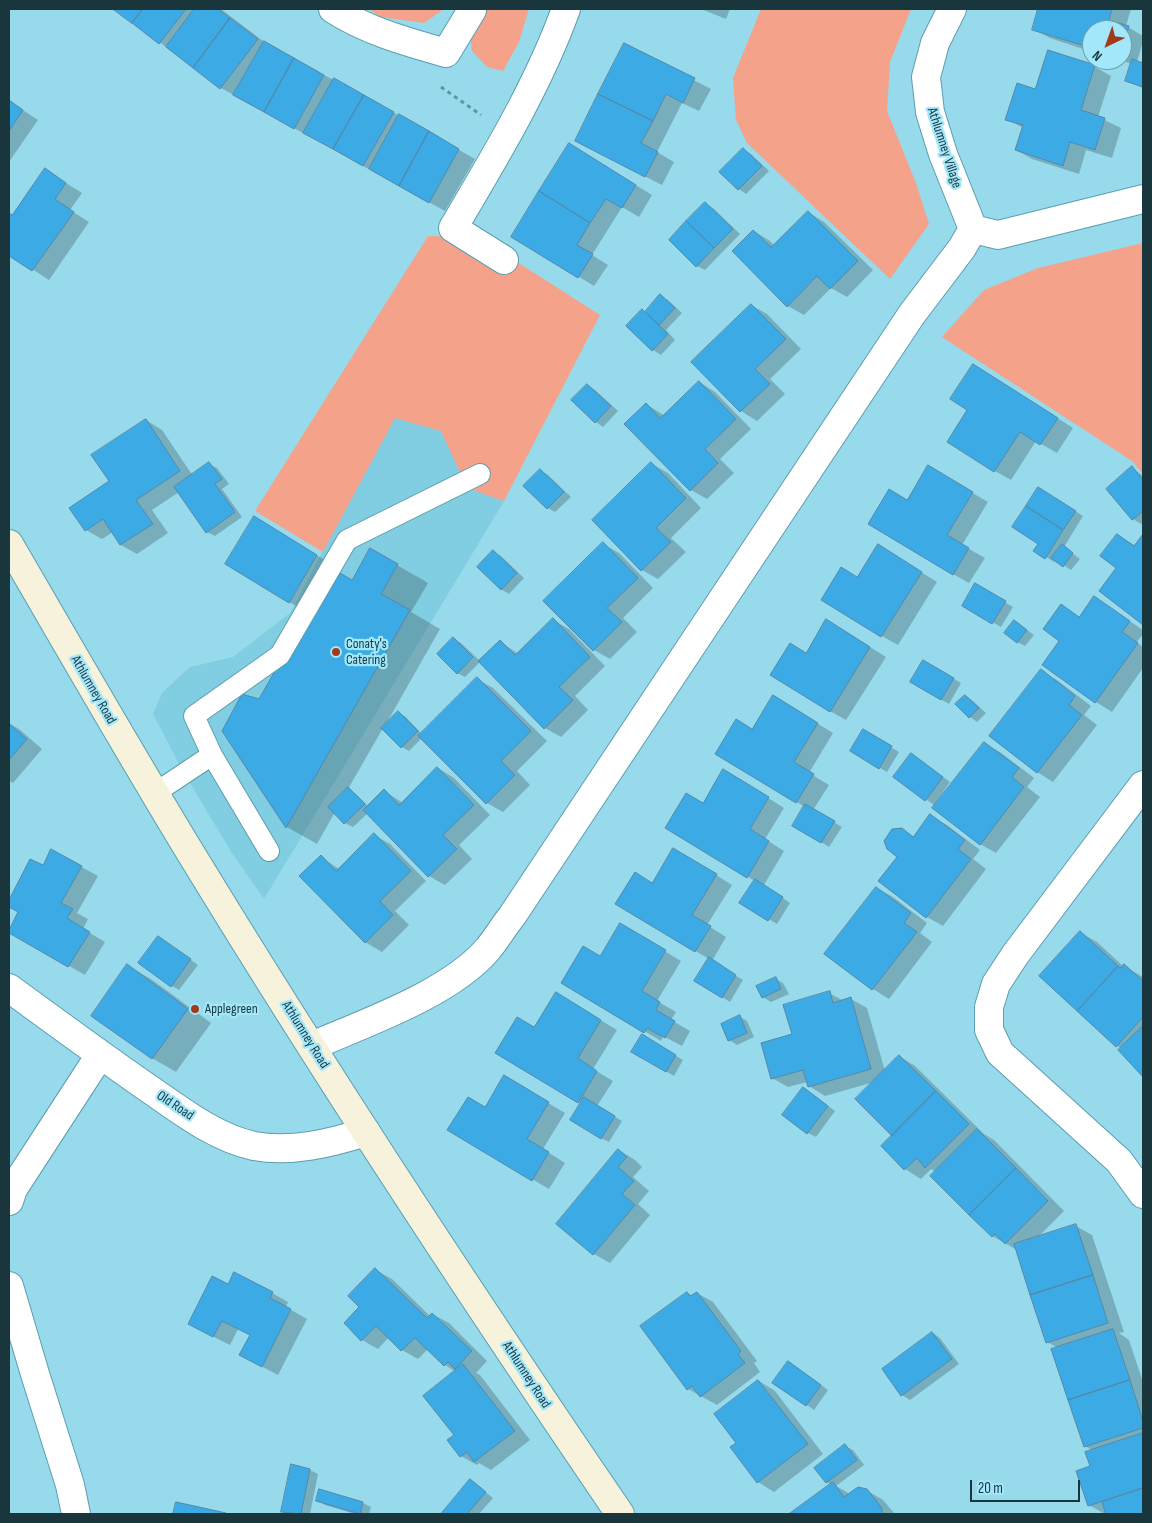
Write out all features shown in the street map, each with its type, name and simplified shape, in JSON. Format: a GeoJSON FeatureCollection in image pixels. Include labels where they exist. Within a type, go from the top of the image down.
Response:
{"type":"FeatureCollection","features":[{"type":"Feature","properties":{"kind":"main road","name":"Athlumney Road"},"geometry":{"type":"LineString","coordinates":[[9,544],[155,793],[366,1132],[620,1514]]}},
{"type":"Feature","properties":{"kind":"street"},"geometry":{"type":"LineString","coordinates":[[333,9],[396,39],[446,53],[472,10]]}},
{"type":"Feature","properties":{"kind":"street"},"geometry":{"type":"LineString","coordinates":[[504,260],[454,228],[508,135],[555,39],[566,9]]}},
{"type":"Feature","properties":{"kind":"street","name":"Athlumney Village"},"geometry":{"type":"LineString","coordinates":[[952,9],[935,43],[926,77],[930,112],[943,154],[973,229]]}},
{"type":"Feature","properties":{"kind":"street"},"geometry":{"type":"LineString","coordinates":[[312,1046],[421,998],[460,973],[486,951],[512,916],[912,314],[962,248],[973,229],[998,235],[1143,199]]}},
{"type":"Feature","properties":{"kind":"street"},"geometry":{"type":"LineString","coordinates":[[1143,785],[1015,955],[996,984],[989,1007],[989,1030],[1000,1053],[1119,1161],[1143,1194]]}},
{"type":"Feature","properties":{"kind":"street","name":"Old Road"},"geometry":{"type":"LineString","coordinates":[[9,988],[100,1055],[186,1114],[225,1138],[255,1146],[286,1148],[334,1142],[366,1132]]}},
{"type":"Feature","properties":{"kind":"street"},"geometry":{"type":"LineString","coordinates":[[9,1201],[12,1189],[100,1055]]}},
{"type":"Feature","properties":{"kind":"street"},"geometry":{"type":"LineString","coordinates":[[9,1286],[70,1485],[76,1514]]}},
{"type":"Feature","properties":{"kind":"lane"},"geometry":{"type":"LineString","coordinates":[[269,851],[212,755],[194,716],[280,655],[347,540],[480,474]]}},
{"type":"Feature","properties":{"kind":"lane"},"geometry":{"type":"LineString","coordinates":[[155,793],[212,755]]}},
{"type":"Feature","properties":{"kind":"path"},"geometry":{"type":"LineString","coordinates":[[446,53],[439,85],[508,135]]}},
{"type":"Feature","properties":{"kind":"shaded area"},"geometry":{"type":"Polygon","coordinates":[[[369,9],[444,9],[424,23],[381,17],[369,9]]]}},
{"type":"Feature","properties":{"kind":"shaded area"},"geometry":{"type":"Polygon","coordinates":[[[474,9],[529,9],[519,42],[503,71],[487,67],[472,51],[469,27],[474,9]]]}},
{"type":"Feature","properties":{"kind":"shaded area"},"geometry":{"type":"Polygon","coordinates":[[[761,9],[911,9],[890,62],[887,111],[916,183],[929,224],[890,279],[747,143],[736,120],[733,78],[761,9]]]}},
{"type":"Feature","properties":{"kind":"shaded area"},"geometry":{"type":"Polygon","coordinates":[[[428,236],[478,237],[600,315],[504,501],[467,488],[441,431],[395,418],[323,552],[255,511],[428,236]]]}},
{"type":"Feature","properties":{"kind":"shaded area"},"geometry":{"type":"Polygon","coordinates":[[[1143,243],[1143,474],[1132,461],[942,337],[984,290],[1038,268],[1143,243]]]}},
{"type":"Feature","properties":{"kind":"shaded area"},"geometry":{"type":"Polygon","coordinates":[[[394,417],[441,431],[467,487],[504,501],[264,899],[232,853],[184,773],[153,714],[162,693],[190,667],[233,657],[290,613],[394,417]]]}},
{"type":"Feature","properties":{"kind":"building"},"geometry":{"type":"Polygon","coordinates":[[[113,9],[143,9],[132,23],[113,9]]]}},
{"type":"Feature","properties":{"kind":"building"},"geometry":{"type":"Polygon","coordinates":[[[143,9],[186,9],[159,44],[132,23],[143,9]]]}},
{"type":"Feature","properties":{"kind":"building"},"geometry":{"type":"Polygon","coordinates":[[[194,9],[218,9],[230,18],[193,68],[166,47],[194,9]]]}},
{"type":"Feature","properties":{"kind":"building"},"geometry":{"type":"Polygon","coordinates":[[[1038,9],[1112,9],[1109,20],[1082,20],[1082,45],[1032,30],[1038,9]]]}},
{"type":"Feature","properties":{"kind":"building"},"geometry":{"type":"Polygon","coordinates":[[[230,18],[258,39],[220,89],[193,68],[230,18]]]}},
{"type":"Feature","properties":{"kind":"building"},"geometry":{"type":"Polygon","coordinates":[[[264,41],[294,58],[264,112],[233,95],[264,41]]]}},
{"type":"Feature","properties":{"kind":"building"},"geometry":{"type":"Polygon","coordinates":[[[624,43],[695,78],[683,103],[666,94],[653,121],[598,94],[624,43]]]}},
{"type":"Feature","properties":{"kind":"building"},"geometry":{"type":"Polygon","coordinates":[[[1048,50],[1082,61],[1082,70],[1093,70],[1081,110],[1105,118],[1095,150],[1070,142],[1063,166],[1015,150],[1023,125],[1005,120],[1017,83],[1035,89],[1048,50]]]}},
{"type":"Feature","properties":{"kind":"building"},"geometry":{"type":"Polygon","coordinates":[[[294,58],[324,75],[294,129],[264,112],[294,58]]]}},
{"type":"Feature","properties":{"kind":"building"},"geometry":{"type":"Polygon","coordinates":[[[1132,59],[1143,63],[1143,87],[1125,81],[1128,70],[1132,70],[1132,59]]]}},
{"type":"Feature","properties":{"kind":"building"},"geometry":{"type":"Polygon","coordinates":[[[334,78],[364,95],[333,149],[303,133],[334,78]]]}},
{"type":"Feature","properties":{"kind":"building"},"geometry":{"type":"Polygon","coordinates":[[[598,94],[653,121],[641,143],[658,152],[645,177],[575,141],[598,94]]]}},
{"type":"Feature","properties":{"kind":"building"},"geometry":{"type":"Polygon","coordinates":[[[364,95],[394,112],[363,166],[333,149],[364,95]]]}},
{"type":"Feature","properties":{"kind":"building"},"geometry":{"type":"Polygon","coordinates":[[[9,100],[23,110],[9,131],[9,100]]]}},
{"type":"Feature","properties":{"kind":"building"},"geometry":{"type":"Polygon","coordinates":[[[399,114],[429,131],[399,186],[369,169],[399,114]]]}},
{"type":"Feature","properties":{"kind":"building"},"geometry":{"type":"Polygon","coordinates":[[[429,131],[459,149],[429,203],[399,186],[429,131]]]}},
{"type":"Feature","properties":{"kind":"building"},"geometry":{"type":"Polygon","coordinates":[[[569,143],[636,185],[622,208],[606,199],[590,223],[539,191],[569,143]]]}},
{"type":"Feature","properties":{"kind":"building"},"geometry":{"type":"Polygon","coordinates":[[[743,148],[762,166],[738,190],[719,172],[743,148]]]}},
{"type":"Feature","properties":{"kind":"building"},"geometry":{"type":"Polygon","coordinates":[[[45,168],[66,183],[55,199],[74,212],[32,271],[9,256],[9,213],[12,215],[45,168]]]}},
{"type":"Feature","properties":{"kind":"building"},"geometry":{"type":"Polygon","coordinates":[[[539,191],[590,223],[577,245],[593,254],[578,278],[511,237],[539,191]]]}},
{"type":"Feature","properties":{"kind":"building"},"geometry":{"type":"Polygon","coordinates":[[[705,202],[733,229],[714,248],[686,221],[705,202]]]}},
{"type":"Feature","properties":{"kind":"building"},"geometry":{"type":"Polygon","coordinates":[[[808,211],[858,261],[830,289],[817,276],[787,307],[732,251],[753,230],[771,247],[808,211]]]}},
{"type":"Feature","properties":{"kind":"building"},"geometry":{"type":"Polygon","coordinates":[[[686,221],[714,248],[696,267],[669,240],[686,221]]]}},
{"type":"Feature","properties":{"kind":"building"},"geometry":{"type":"Polygon","coordinates":[[[660,294],[675,308],[659,325],[645,312],[660,294]]]}},
{"type":"Feature","properties":{"kind":"building"},"geometry":{"type":"Polygon","coordinates":[[[751,304],[786,339],[755,369],[770,384],[740,412],[691,362],[751,304]]]}},
{"type":"Feature","properties":{"kind":"building"},"geometry":{"type":"Polygon","coordinates":[[[642,309],[668,334],[652,351],[626,326],[642,309]]]}},
{"type":"Feature","properties":{"kind":"building"},"geometry":{"type":"Polygon","coordinates":[[[973,364],[1058,418],[1040,445],[1020,432],[994,472],[947,442],[967,410],[950,399],[973,364]]]}},
{"type":"Feature","properties":{"kind":"building"},"geometry":{"type":"Polygon","coordinates":[[[699,381],[736,419],[705,449],[718,463],[690,491],[624,424],[646,403],[660,418],[699,381]]]}},
{"type":"Feature","properties":{"kind":"building"},"geometry":{"type":"Polygon","coordinates":[[[587,384],[611,406],[595,423],[571,400],[587,384]]]}},
{"type":"Feature","properties":{"kind":"building"},"geometry":{"type":"Polygon","coordinates":[[[146,419],[180,471],[136,500],[153,524],[120,545],[103,519],[85,531],[69,508],[109,481],[91,455],[146,419]]]}},
{"type":"Feature","properties":{"kind":"building"},"geometry":{"type":"Polygon","coordinates":[[[209,462],[222,479],[215,484],[235,512],[206,533],[174,487],[209,462]]]}},
{"type":"Feature","properties":{"kind":"building"},"geometry":{"type":"Polygon","coordinates":[[[651,462],[686,498],[656,528],[671,542],[641,571],[592,520],[651,462]]]}},
{"type":"Feature","properties":{"kind":"building"},"geometry":{"type":"Polygon","coordinates":[[[928,465],[973,492],[947,535],[969,548],[953,575],[868,524],[889,489],[907,500],[928,465]]]}},
{"type":"Feature","properties":{"kind":"building"},"geometry":{"type":"Polygon","coordinates":[[[1132,466],[1143,480],[1143,511],[1132,520],[1106,489],[1132,466]]]}},
{"type":"Feature","properties":{"kind":"building"},"geometry":{"type":"Polygon","coordinates":[[[540,469],[564,492],[547,509],[523,486],[540,469]]]}},
{"type":"Feature","properties":{"kind":"building"},"geometry":{"type":"Polygon","coordinates":[[[1038,487],[1076,511],[1063,530],[1026,506],[1038,487]]]}},
{"type":"Feature","properties":{"kind":"building"},"geometry":{"type":"Polygon","coordinates":[[[1026,506],[1063,530],[1045,559],[1033,551],[1038,544],[1012,527],[1026,506]]]}},
{"type":"Feature","properties":{"kind":"building"},"geometry":{"type":"Polygon","coordinates":[[[254,516],[317,555],[289,603],[225,564],[254,516]]]}},
{"type":"Feature","properties":{"kind":"building"},"geometry":{"type":"Polygon","coordinates":[[[1117,534],[1134,546],[1143,534],[1143,625],[1099,591],[1116,568],[1100,556],[1117,534]]]}},
{"type":"Feature","properties":{"kind":"building"},"geometry":{"type":"Polygon","coordinates":[[[603,542],[638,578],[607,608],[622,622],[593,651],[543,601],[603,542]]]}},
{"type":"Feature","properties":{"kind":"building"},"geometry":{"type":"Polygon","coordinates":[[[878,544],[922,572],[881,637],[821,600],[841,567],[857,577],[878,544]]]}},
{"type":"Feature","properties":{"kind":"building"},"geometry":{"type":"Polygon","coordinates":[[[1062,544],[1073,553],[1063,567],[1051,558],[1062,544]]]}},
{"type":"Feature","properties":{"kind":"building","name":"Conaty's Catering"},"geometry":{"type":"Polygon","coordinates":[[[370,548],[398,564],[381,594],[410,610],[286,828],[222,731],[242,694],[259,699],[333,569],[352,580],[370,548]]]}},
{"type":"Feature","properties":{"kind":"building"},"geometry":{"type":"Polygon","coordinates":[[[493,550],[517,573],[501,590],[477,567],[493,550]]]}},
{"type":"Feature","properties":{"kind":"building"},"geometry":{"type":"Polygon","coordinates":[[[975,583],[1006,601],[992,624],[962,606],[975,583]]]}},
{"type":"Feature","properties":{"kind":"building"},"geometry":{"type":"Polygon","coordinates":[[[1094,596],[1130,621],[1122,632],[1138,643],[1095,703],[1042,665],[1059,641],[1043,629],[1061,604],[1079,617],[1094,596]]]}},
{"type":"Feature","properties":{"kind":"building"},"geometry":{"type":"Polygon","coordinates":[[[553,618],[590,657],[559,687],[573,700],[544,729],[478,661],[500,640],[515,655],[553,618]]]}},
{"type":"Feature","properties":{"kind":"building"},"geometry":{"type":"Polygon","coordinates":[[[826,619],[870,647],[830,712],[770,675],[790,643],[806,653],[826,619]]]}},
{"type":"Feature","properties":{"kind":"building"},"geometry":{"type":"Polygon","coordinates":[[[1014,620],[1027,630],[1017,643],[1004,633],[1014,620]]]}},
{"type":"Feature","properties":{"kind":"building"},"geometry":{"type":"Polygon","coordinates":[[[453,637],[473,657],[457,674],[437,654],[453,637]]]}},
{"type":"Feature","properties":{"kind":"building"},"geometry":{"type":"Polygon","coordinates":[[[923,660],[954,678],[941,700],[910,682],[923,660]]]}},
{"type":"Feature","properties":{"kind":"building"},"geometry":{"type":"Polygon","coordinates":[[[1041,669],[1075,696],[1069,705],[1082,715],[1037,773],[989,736],[1041,669]]]}},
{"type":"Feature","properties":{"kind":"building"},"geometry":{"type":"Polygon","coordinates":[[[477,677],[531,731],[501,761],[515,775],[486,804],[418,736],[477,677]]]}},
{"type":"Feature","properties":{"kind":"building"},"geometry":{"type":"Polygon","coordinates":[[[773,695],[818,723],[794,762],[814,774],[796,803],[715,754],[736,719],[752,729],[773,695]]]}},
{"type":"Feature","properties":{"kind":"building"},"geometry":{"type":"Polygon","coordinates":[[[965,695],[979,708],[969,718],[955,704],[965,695]]]}},
{"type":"Feature","properties":{"kind":"building"},"geometry":{"type":"Polygon","coordinates":[[[398,711],[418,731],[401,748],[381,728],[398,711]]]}},
{"type":"Feature","properties":{"kind":"building"},"geometry":{"type":"Polygon","coordinates":[[[9,724],[27,739],[9,760],[9,724]]]}},
{"type":"Feature","properties":{"kind":"building"},"geometry":{"type":"Polygon","coordinates":[[[863,729],[892,746],[879,769],[850,751],[863,729]]]}},
{"type":"Feature","properties":{"kind":"building"},"geometry":{"type":"Polygon","coordinates":[[[984,742],[1019,768],[1012,777],[1024,787],[980,845],[932,808],[984,742]]]}},
{"type":"Feature","properties":{"kind":"building"},"geometry":{"type":"Polygon","coordinates":[[[911,753],[943,777],[925,801],[893,777],[911,753]]]}},
{"type":"Feature","properties":{"kind":"building"},"geometry":{"type":"Polygon","coordinates":[[[437,767],[474,805],[443,835],[457,849],[428,877],[363,810],[384,789],[399,805],[437,767]]]}},
{"type":"Feature","properties":{"kind":"building"},"geometry":{"type":"Polygon","coordinates":[[[723,769],[769,797],[750,829],[769,841],[747,878],[665,828],[686,793],[703,803],[723,769]]]}},
{"type":"Feature","properties":{"kind":"building"},"geometry":{"type":"Polygon","coordinates":[[[348,787],[365,804],[344,824],[328,807],[348,787]]]}},
{"type":"Feature","properties":{"kind":"building"},"geometry":{"type":"Polygon","coordinates":[[[805,804],[835,821],[821,843],[792,826],[805,804]]]}},
{"type":"Feature","properties":{"kind":"building"},"geometry":{"type":"Polygon","coordinates":[[[930,814],[965,840],[958,849],[971,859],[926,918],[878,881],[897,857],[887,849],[884,841],[892,829],[902,828],[913,837],[930,814]]]}},
{"type":"Feature","properties":{"kind":"building"},"geometry":{"type":"Polygon","coordinates":[[[374,833],[411,871],[380,901],[393,915],[365,943],[299,876],[321,855],[336,871],[374,833]]]}},
{"type":"Feature","properties":{"kind":"building"},"geometry":{"type":"Polygon","coordinates":[[[673,848],[717,874],[692,915],[711,926],[695,952],[615,904],[635,872],[652,883],[673,848]]]}},
{"type":"Feature","properties":{"kind":"building"},"geometry":{"type":"Polygon","coordinates":[[[51,849],[82,866],[61,903],[73,909],[67,918],[90,932],[68,967],[9,933],[18,912],[9,907],[9,900],[30,859],[43,865],[51,849]]]}},
{"type":"Feature","properties":{"kind":"building"},"geometry":{"type":"Polygon","coordinates":[[[755,879],[783,897],[768,921],[739,903],[755,879]]]}},
{"type":"Feature","properties":{"kind":"building"},"geometry":{"type":"Polygon","coordinates":[[[876,887],[911,913],[904,923],[917,932],[872,990],[824,954],[876,887]]]}},
{"type":"Feature","properties":{"kind":"building"},"geometry":{"type":"Polygon","coordinates":[[[620,923],[666,950],[642,991],[660,1002],[656,1010],[675,1021],[665,1038],[647,1028],[644,1033],[561,983],[583,946],[600,956],[620,923]]]}},
{"type":"Feature","properties":{"kind":"building"},"geometry":{"type":"Polygon","coordinates":[[[1080,931],[1118,966],[1077,1011],[1039,976],[1080,931]]]}},
{"type":"Feature","properties":{"kind":"building"},"geometry":{"type":"Polygon","coordinates":[[[158,936],[191,959],[171,987],[138,963],[158,936]]]}},
{"type":"Feature","properties":{"kind":"building"},"geometry":{"type":"Polygon","coordinates":[[[709,957],[736,975],[722,998],[694,981],[709,957]]]}},
{"type":"Feature","properties":{"kind":"building"},"geometry":{"type":"Polygon","coordinates":[[[127,964],[188,1009],[152,1059],[91,1016],[127,964]]]}},
{"type":"Feature","properties":{"kind":"building"},"geometry":{"type":"Polygon","coordinates":[[[1124,964],[1143,981],[1143,1017],[1116,1047],[1077,1011],[1118,966],[1121,968],[1124,964]]]}},
{"type":"Feature","properties":{"kind":"building"},"geometry":{"type":"Polygon","coordinates":[[[776,977],[781,989],[762,998],[756,986],[776,977]]]}},
{"type":"Feature","properties":{"kind":"building"},"geometry":{"type":"Polygon","coordinates":[[[830,991],[833,1003],[851,997],[871,1069],[808,1087],[803,1070],[771,1079],[761,1043],[792,1034],[783,1005],[830,991]]]}},
{"type":"Feature","properties":{"kind":"building"},"geometry":{"type":"Polygon","coordinates":[[[556,992],[601,1020],[578,1058],[597,1071],[578,1103],[495,1053],[517,1017],[534,1027],[556,992]]]}},
{"type":"Feature","properties":{"kind":"building"},"geometry":{"type":"Polygon","coordinates":[[[740,1015],[747,1033],[728,1041],[721,1024],[740,1015]]]}},
{"type":"Feature","properties":{"kind":"building"},"geometry":{"type":"Polygon","coordinates":[[[1143,1026],[1143,1077],[1118,1050],[1143,1026]]]}},
{"type":"Feature","properties":{"kind":"building"},"geometry":{"type":"Polygon","coordinates":[[[642,1034],[676,1055],[666,1072],[631,1052],[642,1034]]]}},
{"type":"Feature","properties":{"kind":"building"},"geometry":{"type":"Polygon","coordinates":[[[899,1055],[936,1091],[892,1136],[855,1099],[899,1055]]]}},
{"type":"Feature","properties":{"kind":"building"},"geometry":{"type":"Polygon","coordinates":[[[504,1075],[549,1102],[527,1139],[549,1152],[532,1181],[447,1130],[468,1097],[485,1107],[504,1075]]]}},
{"type":"Feature","properties":{"kind":"building"},"geometry":{"type":"Polygon","coordinates":[[[803,1087],[828,1106],[807,1134],[782,1115],[803,1087]]]}},
{"type":"Feature","properties":{"kind":"building"},"geometry":{"type":"Polygon","coordinates":[[[936,1091],[969,1124],[925,1168],[917,1158],[904,1170],[881,1146],[936,1091]]]}},
{"type":"Feature","properties":{"kind":"building"},"geometry":{"type":"Polygon","coordinates":[[[584,1097],[615,1116],[601,1139],[570,1120],[584,1097]]]}},
{"type":"Feature","properties":{"kind":"building"},"geometry":{"type":"Polygon","coordinates":[[[977,1129],[1016,1168],[969,1215],[930,1176],[977,1129]]]}},
{"type":"Feature","properties":{"kind":"building"},"geometry":{"type":"Polygon","coordinates":[[[618,1149],[627,1157],[618,1167],[634,1181],[622,1194],[635,1205],[593,1255],[556,1224],[618,1149]]]}},
{"type":"Feature","properties":{"kind":"building"},"geometry":{"type":"Polygon","coordinates":[[[1016,1168],[1048,1201],[1005,1244],[995,1234],[992,1237],[969,1215],[1016,1168]]]}},
{"type":"Feature","properties":{"kind":"building"},"geometry":{"type":"Polygon","coordinates":[[[1076,1224],[1093,1275],[1030,1295],[1014,1244],[1076,1224]]]}},
{"type":"Feature","properties":{"kind":"building"},"geometry":{"type":"Polygon","coordinates":[[[375,1268],[427,1318],[432,1313],[472,1351],[455,1369],[448,1362],[444,1366],[415,1338],[401,1351],[376,1326],[361,1341],[344,1323],[359,1307],[348,1296],[375,1268]]]}},
{"type":"Feature","properties":{"kind":"building"},"geometry":{"type":"Polygon","coordinates":[[[234,1272],[273,1292],[270,1298],[291,1309],[262,1367],[239,1355],[250,1335],[222,1321],[213,1337],[188,1324],[212,1276],[228,1284],[234,1272]]]}},
{"type":"Feature","properties":{"kind":"building"},"geometry":{"type":"Polygon","coordinates":[[[1093,1275],[1108,1323],[1046,1343],[1030,1295],[1093,1275]]]}},
{"type":"Feature","properties":{"kind":"building"},"geometry":{"type":"Polygon","coordinates":[[[687,1292],[690,1296],[697,1292],[741,1351],[738,1354],[745,1363],[700,1397],[692,1386],[687,1390],[640,1326],[687,1292]]]}},
{"type":"Feature","properties":{"kind":"building"},"geometry":{"type":"Polygon","coordinates":[[[1113,1329],[1130,1380],[1068,1400],[1051,1349],[1113,1329]]]}},
{"type":"Feature","properties":{"kind":"building"},"geometry":{"type":"Polygon","coordinates":[[[932,1332],[952,1359],[901,1396],[882,1369],[932,1332]]]}},
{"type":"Feature","properties":{"kind":"building"},"geometry":{"type":"Polygon","coordinates":[[[788,1361],[821,1385],[806,1406],[772,1383],[788,1361]]]}},
{"type":"Feature","properties":{"kind":"building"},"geometry":{"type":"Polygon","coordinates":[[[463,1364],[515,1431],[474,1462],[467,1452],[460,1457],[447,1440],[454,1435],[423,1396],[463,1364]]]}},
{"type":"Feature","properties":{"kind":"building"},"geometry":{"type":"Polygon","coordinates":[[[758,1380],[808,1444],[757,1483],[730,1447],[736,1443],[714,1414],[758,1380]]]}},
{"type":"Feature","properties":{"kind":"building"},"geometry":{"type":"Polygon","coordinates":[[[1130,1380],[1143,1421],[1143,1428],[1084,1447],[1068,1400],[1130,1380]]]}},
{"type":"Feature","properties":{"kind":"building"},"geometry":{"type":"Polygon","coordinates":[[[1143,1433],[1143,1488],[1088,1506],[1076,1471],[1090,1466],[1085,1452],[1143,1433]]]}},
{"type":"Feature","properties":{"kind":"building"},"geometry":{"type":"Polygon","coordinates":[[[845,1444],[857,1460],[826,1483],[814,1468],[845,1444]]]}},
{"type":"Feature","properties":{"kind":"building"},"geometry":{"type":"Polygon","coordinates":[[[291,1464],[310,1469],[301,1514],[281,1512],[291,1464]]]}},
{"type":"Feature","properties":{"kind":"building"},"geometry":{"type":"Polygon","coordinates":[[[470,1479],[486,1492],[467,1514],[441,1514],[470,1479]]]}},
{"type":"Feature","properties":{"kind":"building"},"geometry":{"type":"Polygon","coordinates":[[[833,1482],[844,1497],[858,1487],[867,1489],[882,1508],[882,1514],[789,1514],[833,1482]]]}},
{"type":"Feature","properties":{"kind":"building"},"geometry":{"type":"Polygon","coordinates":[[[1143,1488],[1143,1514],[1106,1514],[1102,1502],[1143,1488]]]}},
{"type":"Feature","properties":{"kind":"building"},"geometry":{"type":"Polygon","coordinates":[[[319,1489],[363,1502],[360,1514],[316,1501],[319,1489]]]}},
{"type":"Feature","properties":{"kind":"building"},"geometry":{"type":"Polygon","coordinates":[[[176,1502],[226,1513],[226,1514],[173,1514],[176,1502]]]}},
{"type":"Feature","properties":{"kind":"place","name":"Conaty's Catering"},"geometry":{"type":"Point","coordinates":[336,652]}},
{"type":"Feature","properties":{"kind":"place","name":"Applegreen"},"geometry":{"type":"Point","coordinates":[195,1009]}}]}
